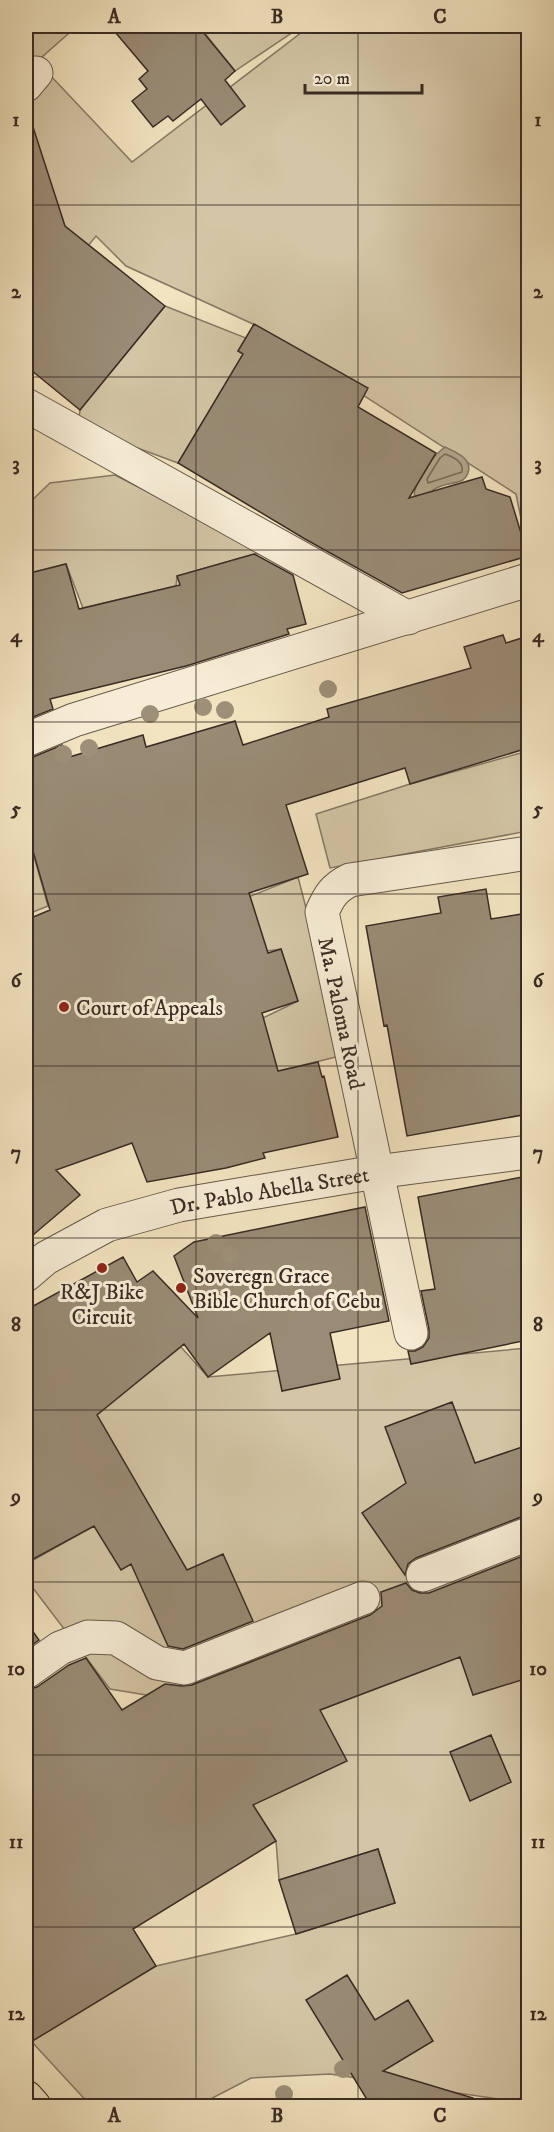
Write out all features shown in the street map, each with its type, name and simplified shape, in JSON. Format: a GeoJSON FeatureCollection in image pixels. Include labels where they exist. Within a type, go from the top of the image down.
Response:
{"type":"FeatureCollection","features":[{"type":"Feature","properties":{"kind":"main road"},"geometry":{"type":"LineString","coordinates":[[26,2097],[34,2106]]}},
{"type":"Feature","properties":{"kind":"street"},"geometry":{"type":"LineString","coordinates":[[26,405],[408,618]]}},
{"type":"Feature","properties":{"kind":"street"},"geometry":{"type":"LineString","coordinates":[[26,740],[74,720],[528,580]]}},
{"type":"Feature","properties":{"kind":"street","name":"Ma. Paloma Road"},"geometry":{"type":"LineString","coordinates":[[411,1333],[322,912],[328,897],[337,886],[350,880],[528,853]]}},
{"type":"Feature","properties":{"kind":"street","name":"Dr. Pablo Abella Street"},"geometry":{"type":"LineString","coordinates":[[26,1275],[46,1258],[107,1225],[179,1205],[376,1172],[528,1152]]}},
{"type":"Feature","properties":{"kind":"street"},"geometry":{"type":"LineString","coordinates":[[423,1575],[528,1534]]}},
{"type":"Feature","properties":{"kind":"street"},"geometry":{"type":"LineString","coordinates":[[26,1672],[60,1648],[88,1637],[116,1638],[157,1663],[185,1668],[363,1598]]}},
{"type":"Feature","properties":{"kind":"shaded area"},"geometry":{"type":"Polygon","coordinates":[[[26,26],[77,26],[26,71],[26,26]]]}},
{"type":"Feature","properties":{"kind":"shaded area"},"geometry":{"type":"Polygon","coordinates":[[[199,26],[302,26],[235,71],[199,26]]]}},
{"type":"Feature","properties":{"kind":"shaded area"},"geometry":{"type":"Polygon","coordinates":[[[310,26],[528,26],[528,553],[516,494],[253,324],[126,266],[96,236],[26,322],[26,101],[50,75],[132,162],[310,26]]]}},
{"type":"Feature","properties":{"kind":"shaded area"},"geometry":{"type":"Polygon","coordinates":[[[165,306],[246,338],[238,351],[335,405],[317,444],[223,388],[178,463],[78,426],[80,410],[165,306]]]}},
{"type":"Feature","properties":{"kind":"shaded area"},"geometry":{"type":"Polygon","coordinates":[[[115,475],[266,553],[177,576],[176,586],[83,608],[66,564],[26,574],[26,506],[50,483],[115,475]]]}},
{"type":"Feature","properties":{"kind":"shaded area"},"geometry":{"type":"Polygon","coordinates":[[[528,751],[528,831],[330,868],[316,814],[410,784],[528,751]]]}},
{"type":"Feature","properties":{"kind":"shaded area"},"geometry":{"type":"Polygon","coordinates":[[[26,828],[48,906],[26,915],[26,828]]]}},
{"type":"Feature","properties":{"kind":"shaded area"},"geometry":{"type":"Polygon","coordinates":[[[298,877],[344,1055],[275,1072],[263,1018],[298,1001],[281,949],[253,953],[236,902],[298,877]]]}},
{"type":"Feature","properties":{"kind":"shaded area"},"geometry":{"type":"Polygon","coordinates":[[[528,1279],[528,1348],[517,1281],[528,1279]]]}},
{"type":"Feature","properties":{"kind":"shaded area"},"geometry":{"type":"Polygon","coordinates":[[[181,1347],[208,1377],[528,1348],[528,2096],[511,2101],[330,2074],[251,2078],[197,2106],[91,2106],[31,2041],[156,1966],[296,1934],[395,1903],[378,1849],[279,1880],[276,1841],[219,1751],[405,1676],[376,1609],[168,1695],[146,1695],[110,1689],[26,1579],[26,1564],[94,1526],[93,1417],[181,1347]]]}},
{"type":"Feature","properties":{"kind":"water"},"geometry":{"type":"Polygon","coordinates":[[[445,447],[466,460],[468,473],[459,482],[436,488],[432,491],[431,497],[414,497],[417,484],[425,469],[445,447]]]}},
{"type":"Feature","properties":{"kind":"building"},"geometry":{"type":"Polygon","coordinates":[[[110,26],[198,26],[235,71],[225,80],[245,106],[221,125],[201,99],[173,121],[168,116],[153,127],[132,101],[147,89],[139,79],[148,71],[110,26]]]}},
{"type":"Feature","properties":{"kind":"building"},"geometry":{"type":"Polygon","coordinates":[[[32,124],[65,226],[165,306],[80,410],[26,366],[26,125],[32,124]]]}},
{"type":"Feature","properties":{"kind":"building"},"geometry":{"type":"Polygon","coordinates":[[[254,324],[368,388],[358,407],[436,453],[409,498],[482,477],[486,489],[510,497],[528,556],[402,593],[305,539],[178,463],[243,354],[238,351],[254,324]]]}},
{"type":"Feature","properties":{"kind":"building"},"geometry":{"type":"Polygon","coordinates":[[[254,554],[293,575],[306,624],[287,629],[289,634],[186,666],[50,699],[53,709],[26,720],[26,574],[66,564],[79,609],[180,585],[177,576],[254,554]]]}},
{"type":"Feature","properties":{"kind":"building"},"geometry":{"type":"Polygon","coordinates":[[[503,635],[506,643],[528,636],[528,748],[410,784],[405,768],[286,805],[308,874],[249,893],[268,953],[281,949],[298,1001],[262,1013],[278,1071],[318,1062],[322,1077],[324,1076],[338,1137],[263,1153],[265,1158],[226,1168],[147,1182],[132,1143],[56,1170],[80,1195],[26,1241],[26,920],[50,910],[26,827],[26,758],[62,745],[66,758],[143,735],[146,747],[235,721],[243,745],[329,717],[327,709],[471,668],[464,647],[503,635]]]}},
{"type":"Feature","properties":{"kind":"building"},"geometry":{"type":"Polygon","coordinates":[[[486,889],[491,919],[528,913],[528,1114],[407,1136],[366,926],[441,913],[438,897],[486,889]]]}},
{"type":"Feature","properties":{"kind":"building"},"geometry":{"type":"Polygon","coordinates":[[[528,1176],[528,1340],[411,1364],[408,1351],[415,1351],[423,1347],[429,1338],[421,1291],[435,1289],[418,1197],[528,1176]]]}},
{"type":"Feature","properties":{"kind":"building"},"geometry":{"type":"Polygon","coordinates":[[[365,1207],[389,1321],[330,1333],[340,1379],[282,1391],[270,1333],[208,1377],[184,1344],[97,1415],[187,1570],[223,1554],[253,1621],[183,1649],[168,1646],[131,1564],[121,1570],[94,1526],[26,1563],[26,1310],[123,1257],[137,1282],[153,1271],[198,1318],[174,1256],[194,1242],[365,1207]]]}},
{"type":"Feature","properties":{"kind":"building"},"geometry":{"type":"Polygon","coordinates":[[[452,1402],[475,1463],[528,1445],[528,1516],[416,1558],[408,1564],[405,1575],[362,1513],[406,1483],[385,1427],[452,1402]]]}},
{"type":"Feature","properties":{"kind":"building"},"geometry":{"type":"Polygon","coordinates":[[[528,1554],[528,1678],[473,1695],[460,1657],[320,1710],[347,1761],[253,1805],[276,1841],[133,1929],[156,1966],[26,2045],[26,1690],[37,1687],[69,1665],[86,1658],[122,1710],[165,1684],[192,1685],[370,1615],[382,1606],[381,1592],[406,1583],[412,1590],[429,1593],[528,1554]]]}},
{"type":"Feature","properties":{"kind":"building"},"geometry":{"type":"Polygon","coordinates":[[[26,1622],[39,1640],[26,1649],[26,1622]]]}},
{"type":"Feature","properties":{"kind":"building"},"geometry":{"type":"Polygon","coordinates":[[[491,1735],[511,1782],[470,1801],[450,1752],[491,1735]]]}},
{"type":"Feature","properties":{"kind":"building"},"geometry":{"type":"Polygon","coordinates":[[[378,1849],[395,1903],[296,1934],[279,1880],[378,1849]]]}},
{"type":"Feature","properties":{"kind":"building"},"geometry":{"type":"Polygon","coordinates":[[[347,1975],[375,2020],[408,2000],[433,2041],[383,2071],[473,2098],[472,2106],[371,2106],[306,2000],[347,1975]]]}},
{"type":"Feature","properties":{"kind":"place","name":"Court of Appeals"},"geometry":{"type":"Point","coordinates":[64,1007]}},
{"type":"Feature","properties":{"kind":"place","name":"R&J Bike Circuit"},"geometry":{"type":"Point","coordinates":[102,1268]}},
{"type":"Feature","properties":{"kind":"place","name":"Soveregn Grace Bible Church of Cebu"},"geometry":{"type":"Point","coordinates":[181,1288]}}]}
